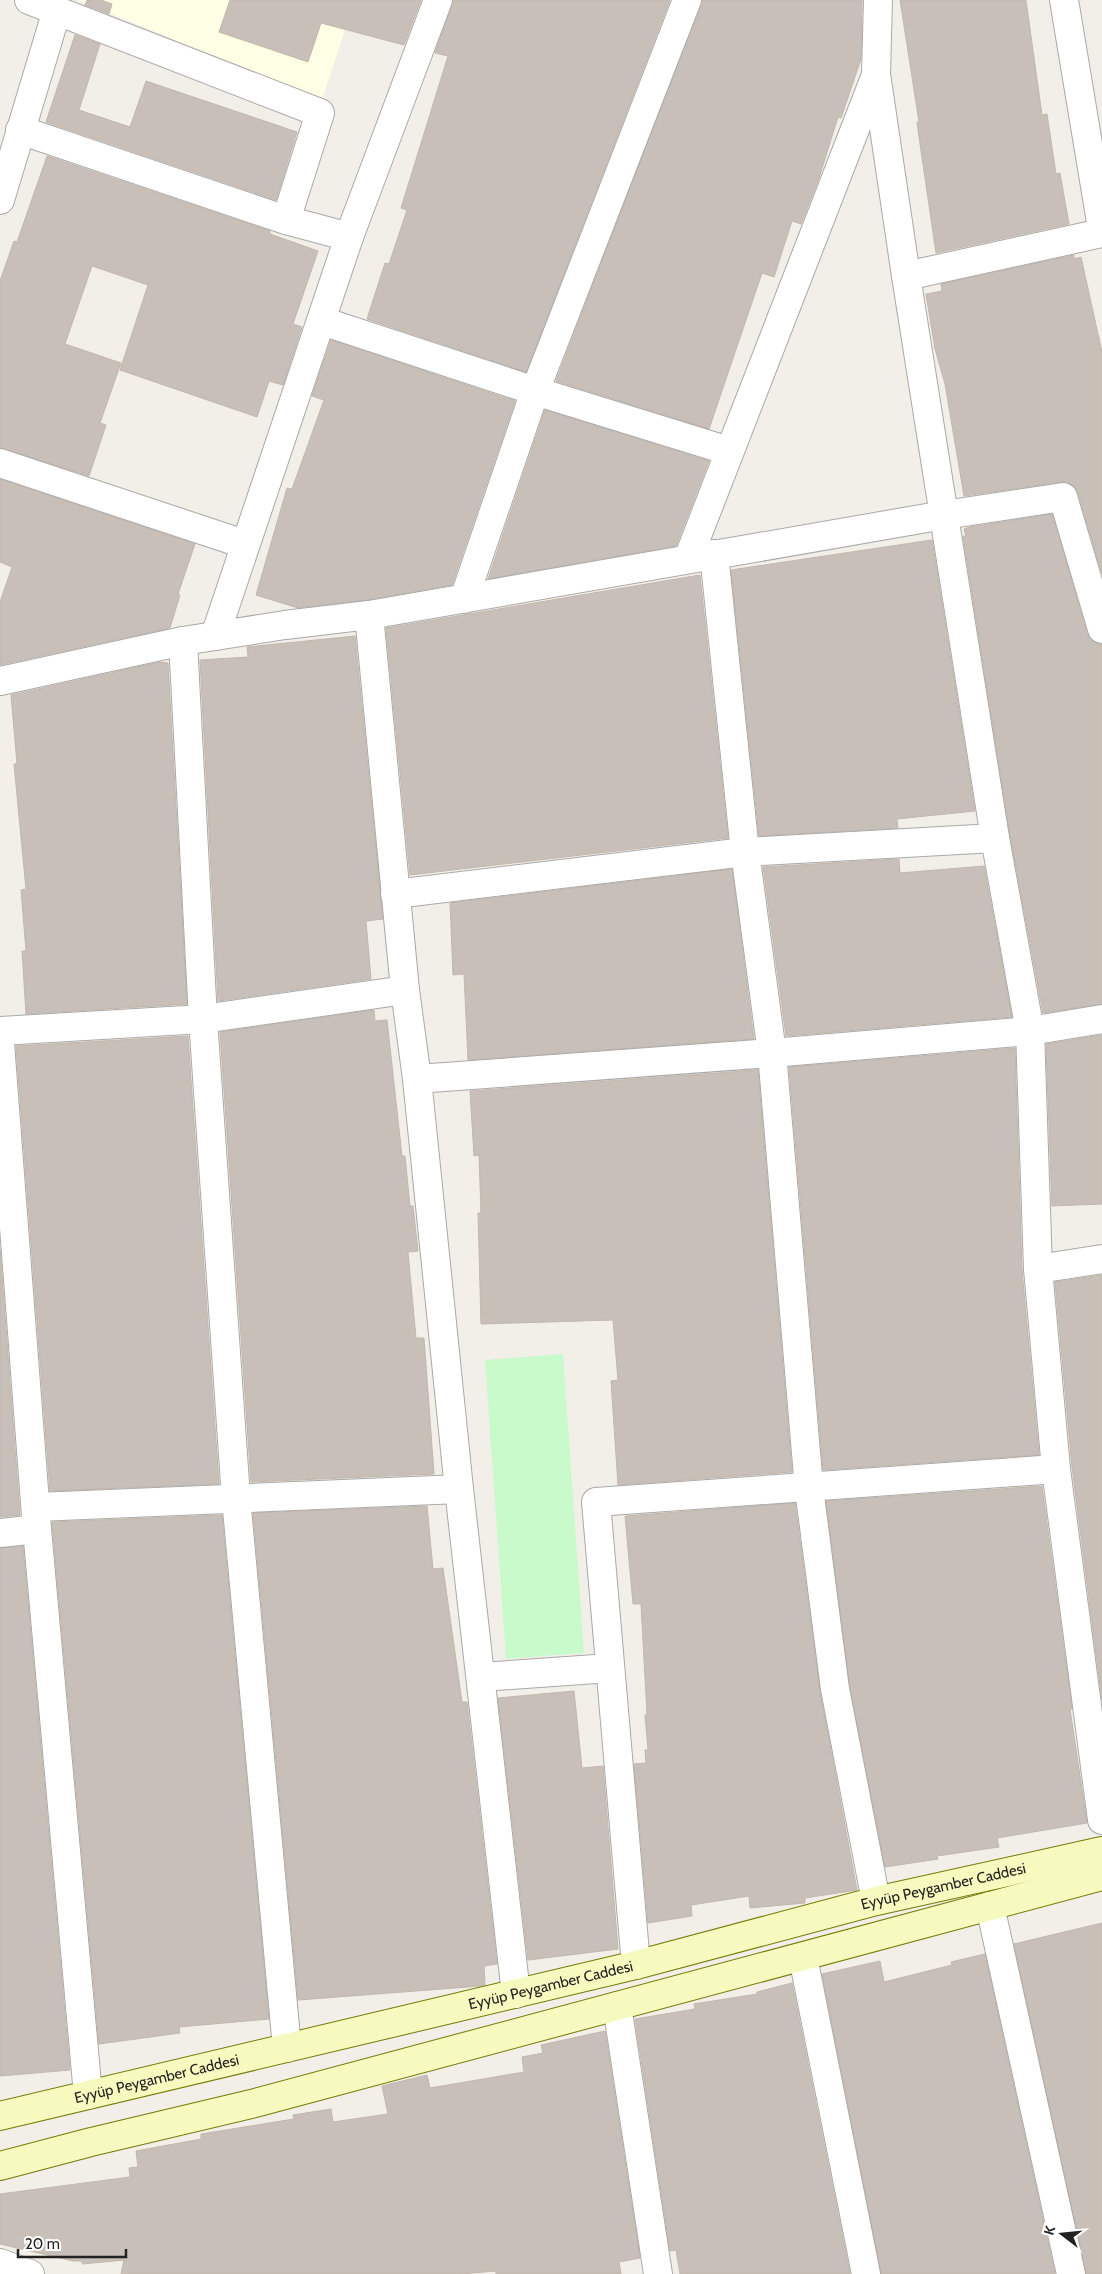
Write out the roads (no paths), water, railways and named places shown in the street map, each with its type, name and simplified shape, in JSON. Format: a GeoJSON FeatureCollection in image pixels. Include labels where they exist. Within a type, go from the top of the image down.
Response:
{"type":"FeatureCollection","features":[{"type":"Feature","properties":{"kind":"main road","name":"Eyyüp Peygamber Caddesi"},"geometry":{"type":"LineString","coordinates":[[0,2116],[636,1965],[876,1900],[1102,1850]]}},
{"type":"Feature","properties":{"kind":"main road"},"geometry":{"type":"LineString","coordinates":[[0,2166],[90,2142],[255,2103],[1102,1876]]}},
{"type":"Feature","properties":{"kind":"street"},"geometry":{"type":"LineString","coordinates":[[29,0],[320,112],[286,220]]}},
{"type":"Feature","properties":{"kind":"street"},"geometry":{"type":"LineString","coordinates":[[215,636],[244,544],[322,321],[349,237],[438,0]]}},
{"type":"Feature","properties":{"kind":"street"},"geometry":{"type":"LineString","coordinates":[[464,599],[535,391],[687,0]]}},
{"type":"Feature","properties":{"kind":"street"},"geometry":{"type":"LineString","coordinates":[[878,0],[876,74],[995,838],[1030,1031],[1038,1269],[1056,1469],[1102,1820]]}},
{"type":"Feature","properties":{"kind":"street"},"geometry":{"type":"LineString","coordinates":[[1064,0],[1102,228]]}},
{"type":"Feature","properties":{"kind":"street"},"geometry":{"type":"LineString","coordinates":[[1,192],[57,10]]}},
{"type":"Feature","properties":{"kind":"street"},"geometry":{"type":"LineString","coordinates":[[688,559],[876,74]]}},
{"type":"Feature","properties":{"kind":"street"},"geometry":{"type":"LineString","coordinates":[[20,130],[286,220],[349,237]]}},
{"type":"Feature","properties":{"kind":"street"},"geometry":{"type":"LineString","coordinates":[[906,276],[1102,233]]}},
{"type":"Feature","properties":{"kind":"street"},"geometry":{"type":"LineString","coordinates":[[322,321],[535,391],[729,451]]}},
{"type":"Feature","properties":{"kind":"street"},"geometry":{"type":"LineString","coordinates":[[0,463],[244,544]]}},
{"type":"Feature","properties":{"kind":"street"},"geometry":{"type":"LineString","coordinates":[[0,682],[183,641],[285,625],[369,615],[714,554],[1063,497],[1102,629]]}},
{"type":"Feature","properties":{"kind":"street"},"geometry":{"type":"LineString","coordinates":[[714,554],[745,852],[772,1053],[809,1488],[836,1689],[876,1900]]}},
{"type":"Feature","properties":{"kind":"street"},"geometry":{"type":"LineString","coordinates":[[369,615],[405,990],[417,1079],[459,1489],[516,1994]]}},
{"type":"Feature","properties":{"kind":"street"},"geometry":{"type":"LineString","coordinates":[[183,641],[203,1019],[236,1498],[287,2048]]}},
{"type":"Feature","properties":{"kind":"street"},"geometry":{"type":"LineString","coordinates":[[396,894],[745,852],[995,838]]}},
{"type":"Feature","properties":{"kind":"street"},"geometry":{"type":"LineString","coordinates":[[88,2095],[37,1518],[0,1046],[405,990]]}},
{"type":"Feature","properties":{"kind":"street"},"geometry":{"type":"LineString","coordinates":[[417,1079],[772,1053],[1030,1031],[1102,1018]]}},
{"type":"Feature","properties":{"kind":"street"},"geometry":{"type":"LineString","coordinates":[[1038,1269],[1102,1259]]}},
{"type":"Feature","properties":{"kind":"street"},"geometry":{"type":"LineString","coordinates":[[636,1965],[596,1502],[1056,1469]]}},
{"type":"Feature","properties":{"kind":"street"},"geometry":{"type":"LineString","coordinates":[[0,1533],[37,1518],[236,1498],[459,1489]]}},
{"type":"Feature","properties":{"kind":"street"},"geometry":{"type":"LineString","coordinates":[[481,1677],[610,1668]]}},
{"type":"Feature","properties":{"kind":"street"},"geometry":{"type":"LineString","coordinates":[[990,1906],[1071,2274]]}},
{"type":"Feature","properties":{"kind":"street"},"geometry":{"type":"LineString","coordinates":[[803,1957],[866,2274]]}},
{"type":"Feature","properties":{"kind":"street"},"geometry":{"type":"LineString","coordinates":[[617,2006],[658,2274]]}},
{"type":"Feature","properties":{"kind":"street"},"geometry":{"type":"LineString","coordinates":[[0,2263],[30,2274]]}}]}
